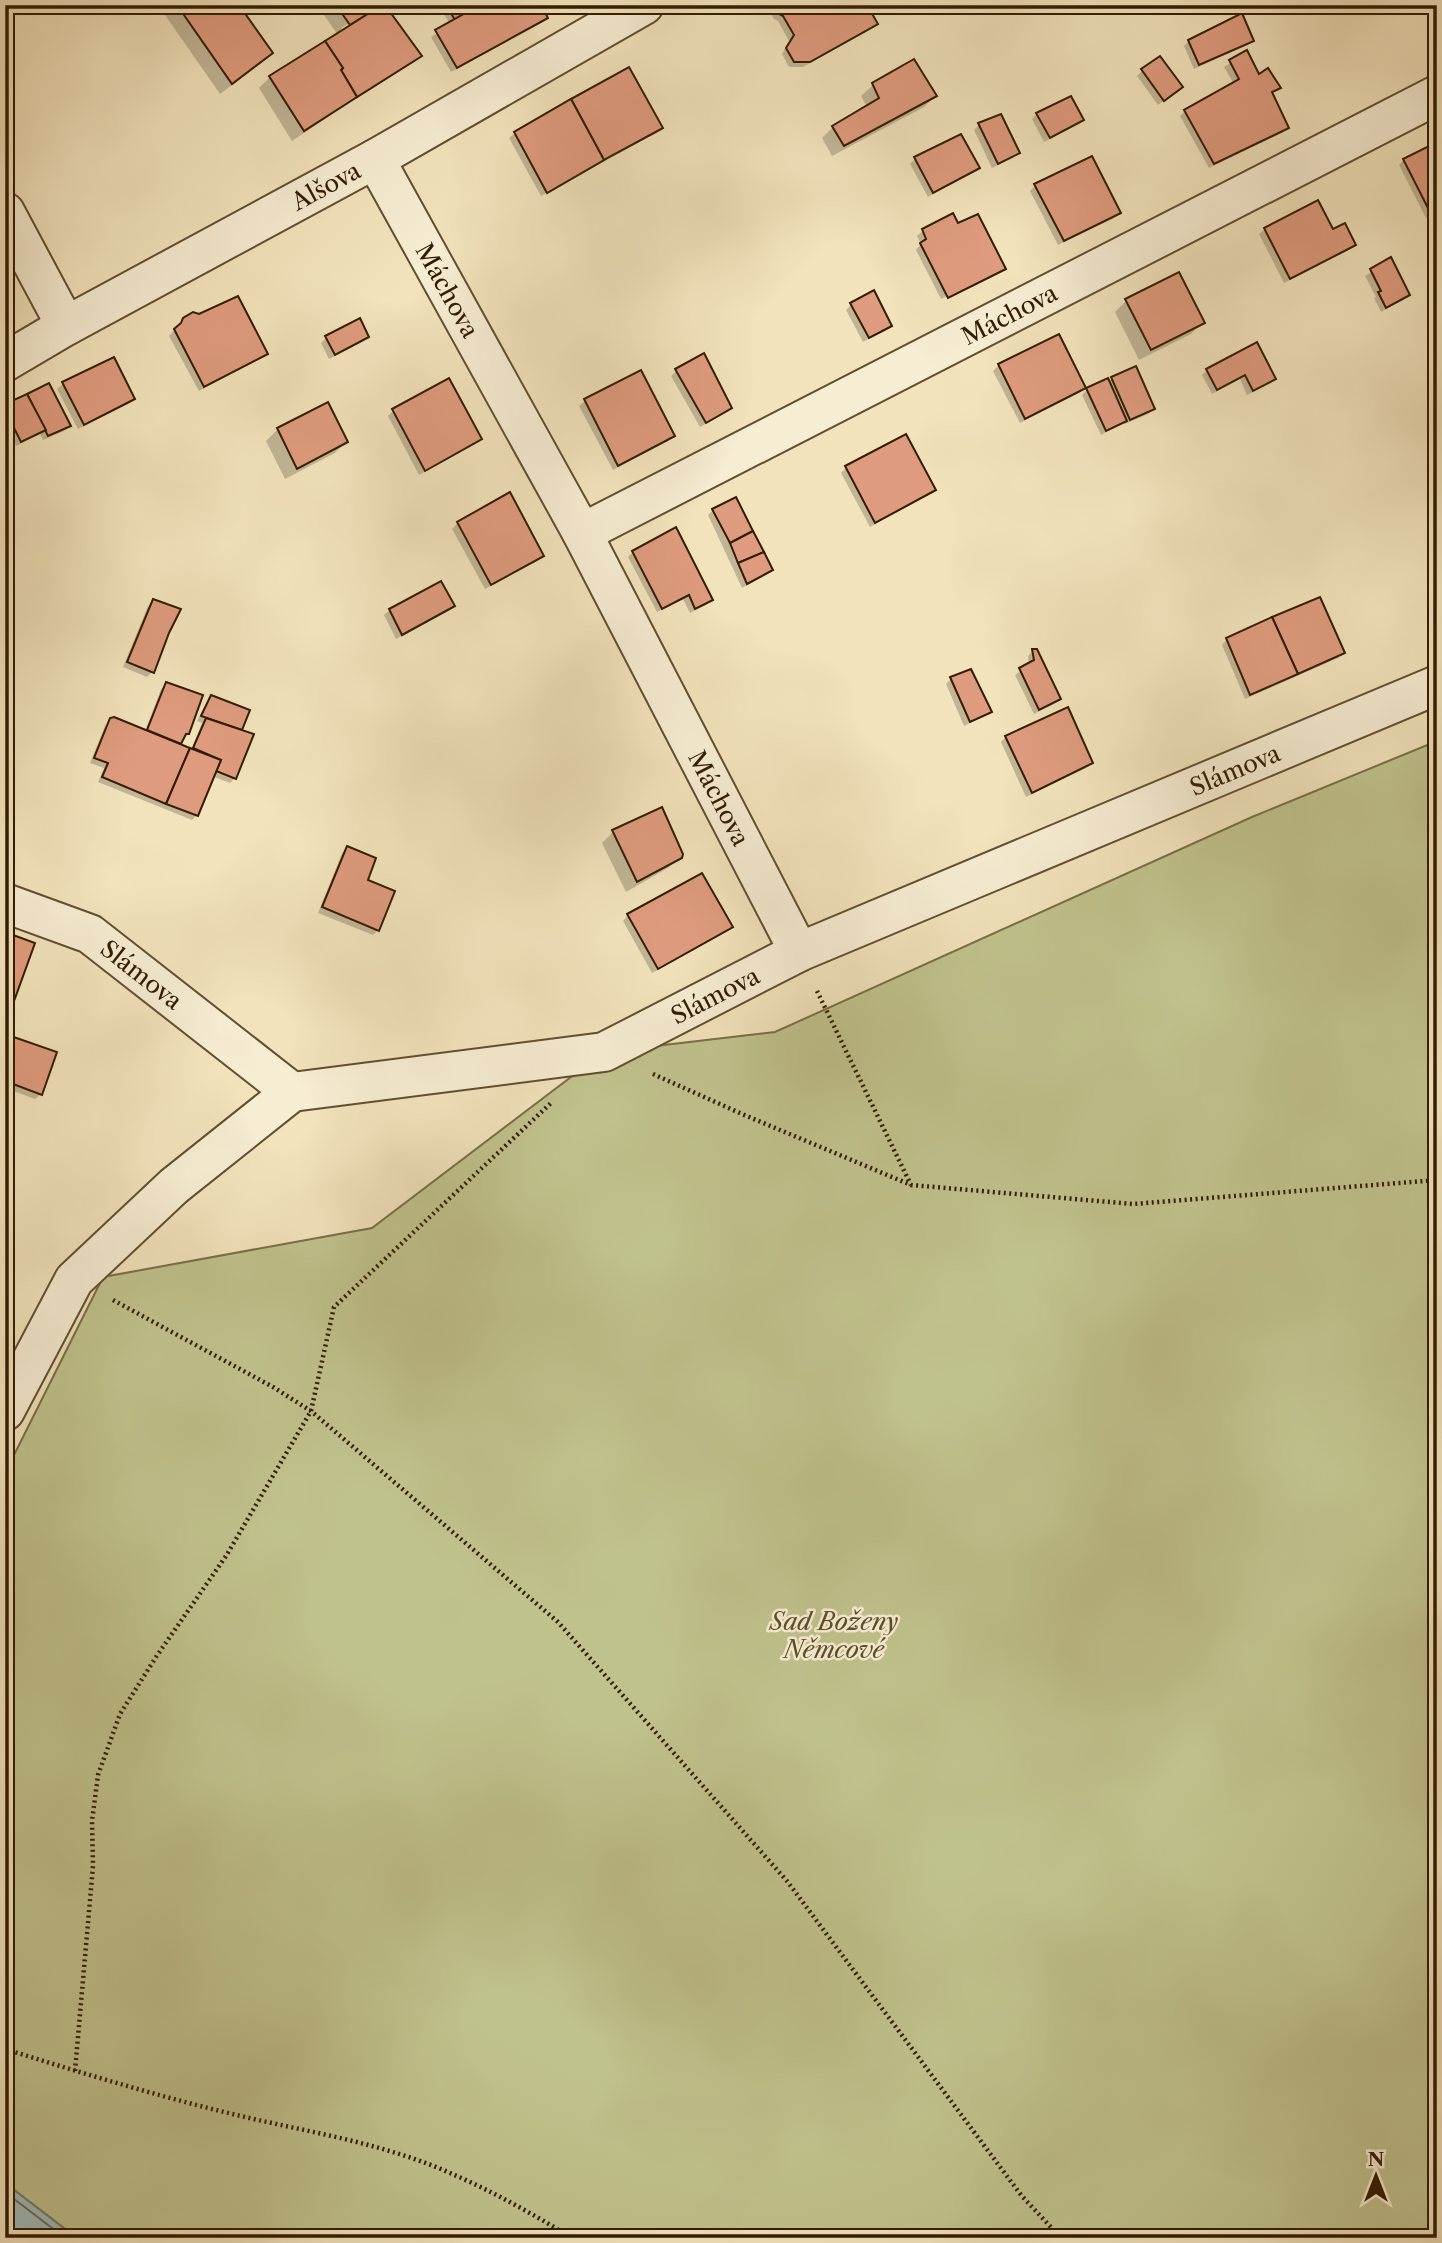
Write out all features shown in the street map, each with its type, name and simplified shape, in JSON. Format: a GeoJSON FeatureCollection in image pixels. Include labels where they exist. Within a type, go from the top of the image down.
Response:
{"type":"FeatureCollection","features":[{"type":"Feature","properties":{"kind":"street","name":"Alšova"},"geometry":{"type":"LineString","coordinates":[[5,362],[65,326],[375,159],[644,5]]}},
{"type":"Feature","properties":{"kind":"street","name":"Máchova"},"geometry":{"type":"LineString","coordinates":[[582,533],[1437,95]]}},
{"type":"Feature","properties":{"kind":"street","name":"Máchova"},"geometry":{"type":"LineString","coordinates":[[375,159],[582,533],[799,952]]}},
{"type":"Feature","properties":{"kind":"street"},"geometry":{"type":"LineString","coordinates":[[5,212],[65,326]]}},
{"type":"Feature","properties":{"kind":"street","name":"Slámova"},"geometry":{"type":"LineString","coordinates":[[5,903],[90,934],[292,1092],[604,1052],[799,952],[1437,685]]}},
{"type":"Feature","properties":{"kind":"street"},"geometry":{"type":"LineString","coordinates":[[5,1411],[74,1280],[173,1186],[292,1092]]}},
{"type":"Feature","properties":{"kind":"path"},"geometry":{"type":"LineString","coordinates":[[799,952],[911,1185]]}},
{"type":"Feature","properties":{"kind":"path"},"geometry":{"type":"LineString","coordinates":[[604,1052],[911,1185],[1133,1204],[1437,1180]]}},
{"type":"Feature","properties":{"kind":"path"},"geometry":{"type":"LineString","coordinates":[[75,2071],[93,1866],[92,1821],[98,1775],[120,1714],[226,1556],[311,1411],[334,1307],[554,1100]]}},
{"type":"Feature","properties":{"kind":"path"},"geometry":{"type":"LineString","coordinates":[[74,1280],[273,1387],[311,1411],[558,1622],[787,1881],[1021,2195],[1061,2238]]}},
{"type":"Feature","properties":{"kind":"path"},"geometry":{"type":"LineString","coordinates":[[5,2049],[177,2100],[411,2158],[450,2173],[538,2217],[572,2238]]}},
{"type":"Feature","properties":{"kind":"green space","name":"Sad Boženy Němcové"},"geometry":{"type":"Polygon","coordinates":[[[1437,741],[1437,2238],[339,2238],[285,2229],[248,2238],[81,2238],[73,2235],[5,2183],[5,1473],[103,1277],[372,1228],[604,1052],[775,1032],[1252,817],[1437,741]]]}},
{"type":"Feature","properties":{"kind":"water"},"geometry":{"type":"Polygon","coordinates":[[[5,2183],[73,2235],[81,2238],[5,2238],[5,2183]]]}},
{"type":"Feature","properties":{"kind":"water"},"geometry":{"type":"Polygon","coordinates":[[[285,2229],[339,2238],[248,2238],[285,2229]]]}},
{"type":"Feature","properties":{"kind":"building"},"geometry":{"type":"Polygon","coordinates":[[[177,5],[239,5],[273,53],[232,84],[177,5]]]}},
{"type":"Feature","properties":{"kind":"building"},"geometry":{"type":"Polygon","coordinates":[[[336,5],[382,5],[350,25],[336,5]]]}},
{"type":"Feature","properties":{"kind":"building"},"geometry":{"type":"Polygon","coordinates":[[[385,5],[422,56],[357,97],[341,70],[343,68],[325,41],[385,5]]]}},
{"type":"Feature","properties":{"kind":"building"},"geometry":{"type":"Polygon","coordinates":[[[446,5],[480,5],[455,20],[446,5]]]}},
{"type":"Feature","properties":{"kind":"building"},"geometry":{"type":"Polygon","coordinates":[[[480,5],[541,5],[548,18],[457,68],[435,30],[480,5]]]}},
{"type":"Feature","properties":{"kind":"building"},"geometry":{"type":"Polygon","coordinates":[[[773,5],[867,5],[878,24],[810,62],[794,62],[786,48],[794,35],[773,5]]]}},
{"type":"Feature","properties":{"kind":"building"},"geometry":{"type":"Polygon","coordinates":[[[1242,13],[1254,41],[1199,65],[1188,40],[1242,13]]]}},
{"type":"Feature","properties":{"kind":"building"},"geometry":{"type":"Polygon","coordinates":[[[325,41],[343,68],[341,70],[357,97],[304,131],[269,76],[325,41]]]}},
{"type":"Feature","properties":{"kind":"building"},"geometry":{"type":"Polygon","coordinates":[[[1247,50],[1259,74],[1268,68],[1281,88],[1272,92],[1289,128],[1214,164],[1184,110],[1239,79],[1229,60],[1247,50]]]}},
{"type":"Feature","properties":{"kind":"building"},"geometry":{"type":"Polygon","coordinates":[[[1160,56],[1183,87],[1164,101],[1141,69],[1160,56]]]}},
{"type":"Feature","properties":{"kind":"building"},"geometry":{"type":"Polygon","coordinates":[[[914,59],[937,96],[844,146],[832,126],[879,98],[872,83],[914,59]]]}},
{"type":"Feature","properties":{"kind":"building"},"geometry":{"type":"Polygon","coordinates":[[[629,67],[663,128],[604,160],[571,99],[629,67]]]}},
{"type":"Feature","properties":{"kind":"building"},"geometry":{"type":"Polygon","coordinates":[[[1071,96],[1084,120],[1050,138],[1036,113],[1071,96]]]}},
{"type":"Feature","properties":{"kind":"building"},"geometry":{"type":"Polygon","coordinates":[[[571,99],[604,160],[547,193],[514,132],[571,99]]]}},
{"type":"Feature","properties":{"kind":"building"},"geometry":{"type":"Polygon","coordinates":[[[1001,114],[1020,153],[998,164],[978,123],[1001,114]]]}},
{"type":"Feature","properties":{"kind":"building"},"geometry":{"type":"Polygon","coordinates":[[[961,134],[980,168],[933,193],[914,157],[961,134]]]}},
{"type":"Feature","properties":{"kind":"building"},"geometry":{"type":"Polygon","coordinates":[[[1437,142],[1437,212],[1431,214],[1403,159],[1437,142]]]}},
{"type":"Feature","properties":{"kind":"building"},"geometry":{"type":"Polygon","coordinates":[[[1092,156],[1121,213],[1064,241],[1034,184],[1092,156]]]}},
{"type":"Feature","properties":{"kind":"building"},"geometry":{"type":"Polygon","coordinates":[[[1318,200],[1333,229],[1345,223],[1356,245],[1290,279],[1264,228],[1318,200]]]}},
{"type":"Feature","properties":{"kind":"building"},"geometry":{"type":"Polygon","coordinates":[[[953,213],[958,223],[978,214],[1006,269],[948,298],[920,243],[926,239],[922,229],[953,213]]]}},
{"type":"Feature","properties":{"kind":"building"},"geometry":{"type":"Polygon","coordinates":[[[1391,257],[1410,295],[1386,308],[1370,269],[1391,257]]]}},
{"type":"Feature","properties":{"kind":"building"},"geometry":{"type":"Polygon","coordinates":[[[1179,272],[1205,323],[1151,350],[1125,299],[1179,272]]]}},
{"type":"Feature","properties":{"kind":"building"},"geometry":{"type":"Polygon","coordinates":[[[874,290],[892,326],[869,338],[850,303],[874,290]]]}},
{"type":"Feature","properties":{"kind":"building"},"geometry":{"type":"Polygon","coordinates":[[[238,296],[268,354],[204,387],[174,329],[183,318],[193,312],[199,314],[238,296]]]}},
{"type":"Feature","properties":{"kind":"building"},"geometry":{"type":"Polygon","coordinates":[[[360,318],[369,337],[335,355],[325,336],[360,318]]]}},
{"type":"Feature","properties":{"kind":"building"},"geometry":{"type":"Polygon","coordinates":[[[1059,334],[1086,388],[1025,419],[998,364],[1059,334]]]}},
{"type":"Feature","properties":{"kind":"building"},"geometry":{"type":"Polygon","coordinates":[[[1257,342],[1276,379],[1253,391],[1245,375],[1217,390],[1206,369],[1257,342]]]}},
{"type":"Feature","properties":{"kind":"building"},"geometry":{"type":"Polygon","coordinates":[[[704,353],[732,408],[706,423],[675,369],[704,353]]]}},
{"type":"Feature","properties":{"kind":"building"},"geometry":{"type":"Polygon","coordinates":[[[114,357],[135,399],[84,425],[62,382],[114,357]]]}},
{"type":"Feature","properties":{"kind":"building"},"geometry":{"type":"Polygon","coordinates":[[[1136,366],[1155,409],[1130,420],[1111,377],[1136,366]]]}},
{"type":"Feature","properties":{"kind":"building"},"geometry":{"type":"Polygon","coordinates":[[[641,370],[675,436],[618,466],[584,399],[641,370]]]}},
{"type":"Feature","properties":{"kind":"building"},"geometry":{"type":"Polygon","coordinates":[[[449,378],[482,439],[425,471],[392,409],[449,378]]]}},
{"type":"Feature","properties":{"kind":"building"},"geometry":{"type":"Polygon","coordinates":[[[1108,378],[1127,421],[1106,431],[1086,388],[1108,378]]]}},
{"type":"Feature","properties":{"kind":"building"},"geometry":{"type":"Polygon","coordinates":[[[49,383],[71,426],[48,436],[27,394],[49,383]]]}},
{"type":"Feature","properties":{"kind":"building"},"geometry":{"type":"Polygon","coordinates":[[[27,394],[46,430],[21,442],[5,410],[5,404],[27,394]]]}},
{"type":"Feature","properties":{"kind":"building"},"geometry":{"type":"Polygon","coordinates":[[[328,402],[348,442],[297,469],[277,428],[328,402]]]}},
{"type":"Feature","properties":{"kind":"building"},"geometry":{"type":"Polygon","coordinates":[[[906,434],[936,490],[875,523],[845,466],[906,434]]]}},
{"type":"Feature","properties":{"kind":"building"},"geometry":{"type":"Polygon","coordinates":[[[510,492],[544,556],[491,585],[457,522],[510,492]]]}},
{"type":"Feature","properties":{"kind":"building"},"geometry":{"type":"Polygon","coordinates":[[[736,497],[753,531],[730,543],[712,509],[736,497]]]}},
{"type":"Feature","properties":{"kind":"building"},"geometry":{"type":"Polygon","coordinates":[[[676,527],[713,600],[695,609],[689,595],[662,609],[632,551],[676,527]]]}},
{"type":"Feature","properties":{"kind":"building"},"geometry":{"type":"Polygon","coordinates":[[[753,531],[764,552],[738,563],[730,543],[753,531]]]}},
{"type":"Feature","properties":{"kind":"building"},"geometry":{"type":"Polygon","coordinates":[[[764,552],[773,570],[747,584],[738,563],[764,552]]]}},
{"type":"Feature","properties":{"kind":"building"},"geometry":{"type":"Polygon","coordinates":[[[441,581],[455,606],[402,635],[389,609],[441,581]]]}},
{"type":"Feature","properties":{"kind":"building"},"geometry":{"type":"Polygon","coordinates":[[[1320,597],[1345,653],[1298,674],[1272,617],[1320,597]]]}},
{"type":"Feature","properties":{"kind":"building"},"geometry":{"type":"Polygon","coordinates":[[[153,599],[181,609],[154,673],[127,662],[153,599]]]}},
{"type":"Feature","properties":{"kind":"building"},"geometry":{"type":"Polygon","coordinates":[[[1272,617],[1298,674],[1250,695],[1226,638],[1272,617]]]}},
{"type":"Feature","properties":{"kind":"building"},"geometry":{"type":"Polygon","coordinates":[[[1032,649],[1037,649],[1061,699],[1039,710],[1019,668],[1034,660],[1032,649]]]}},
{"type":"Feature","properties":{"kind":"building"},"geometry":{"type":"Polygon","coordinates":[[[971,669],[992,712],[970,722],[950,677],[971,669]]]}},
{"type":"Feature","properties":{"kind":"building"},"geometry":{"type":"Polygon","coordinates":[[[166,682],[203,695],[189,734],[186,734],[181,744],[147,730],[166,682]]]}},
{"type":"Feature","properties":{"kind":"building"},"geometry":{"type":"Polygon","coordinates":[[[211,695],[250,710],[242,730],[201,716],[211,695]]]}},
{"type":"Feature","properties":{"kind":"building"},"geometry":{"type":"Polygon","coordinates":[[[1068,707],[1093,763],[1032,793],[1005,736],[1068,707]]]}},
{"type":"Feature","properties":{"kind":"building"},"geometry":{"type":"Polygon","coordinates":[[[114,717],[190,748],[166,804],[102,777],[108,763],[94,758],[110,718],[114,717]]]}},
{"type":"Feature","properties":{"kind":"building"},"geometry":{"type":"Polygon","coordinates":[[[206,718],[254,734],[236,779],[216,771],[221,760],[193,748],[206,718]]]}},
{"type":"Feature","properties":{"kind":"building"},"geometry":{"type":"Polygon","coordinates":[[[190,748],[221,760],[198,816],[166,804],[190,748]]]}},
{"type":"Feature","properties":{"kind":"building"},"geometry":{"type":"Polygon","coordinates":[[[662,807],[683,854],[682,858],[637,882],[612,830],[662,807]]]}},
{"type":"Feature","properties":{"kind":"building"},"geometry":{"type":"Polygon","coordinates":[[[347,846],[376,858],[368,880],[395,891],[379,931],[322,907],[347,846]]]}},
{"type":"Feature","properties":{"kind":"building"},"geometry":{"type":"Polygon","coordinates":[[[702,873],[733,927],[658,969],[627,914],[702,873]]]}},
{"type":"Feature","properties":{"kind":"building"},"geometry":{"type":"Polygon","coordinates":[[[5,932],[35,943],[5,1026],[5,932]]]}},
{"type":"Feature","properties":{"kind":"building"},"geometry":{"type":"Polygon","coordinates":[[[5,1034],[57,1052],[42,1095],[5,1081],[5,1034]]]}}]}
